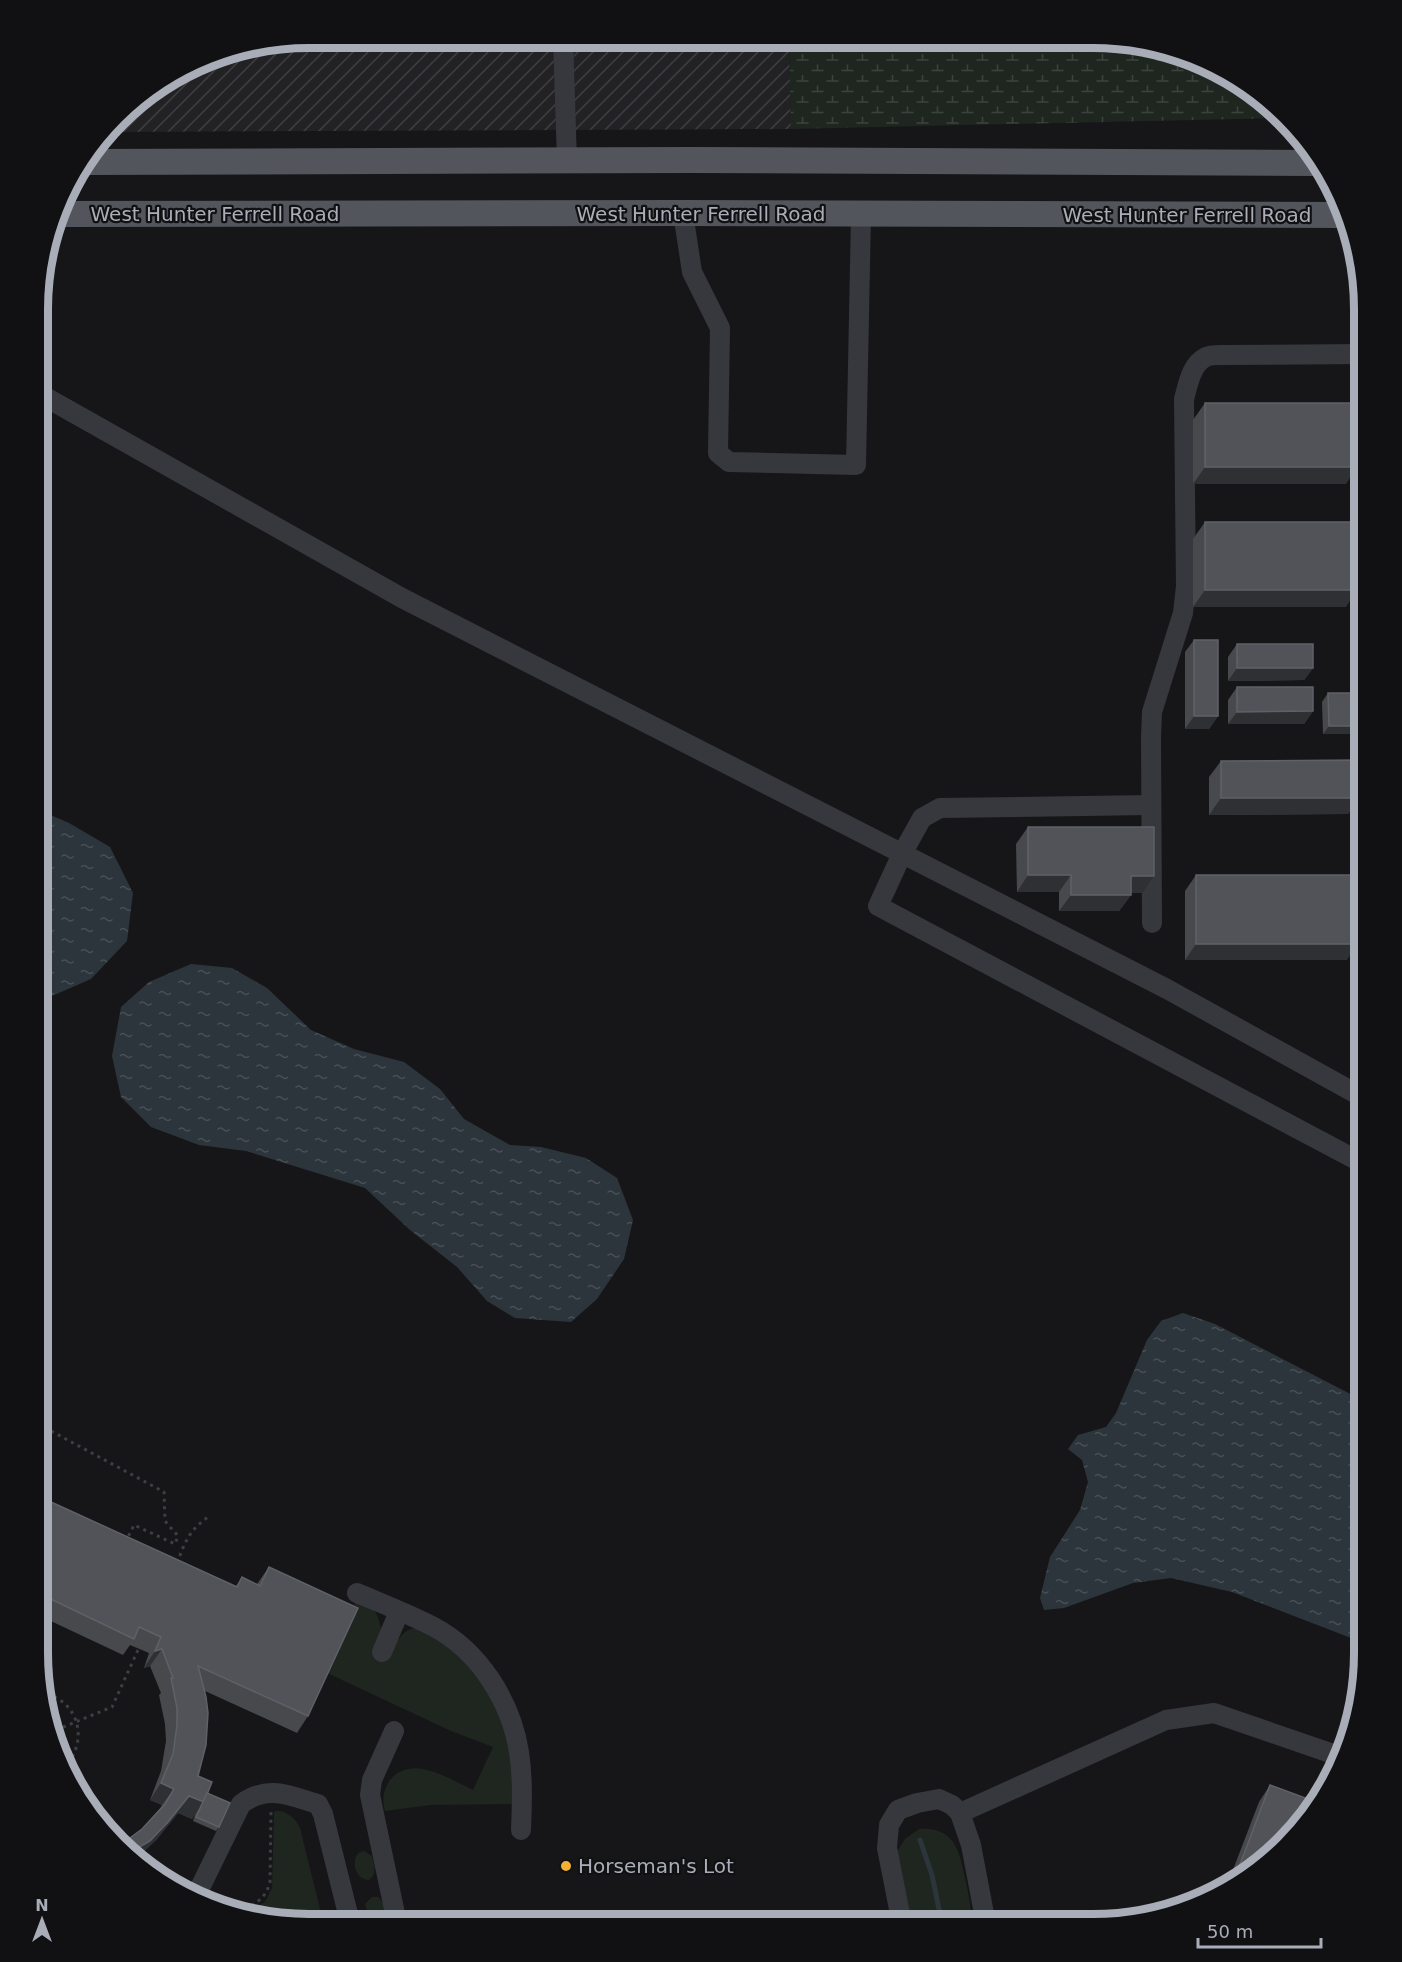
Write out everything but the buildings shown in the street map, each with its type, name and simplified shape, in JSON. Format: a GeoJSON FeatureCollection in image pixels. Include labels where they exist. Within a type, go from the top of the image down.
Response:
{"type":"FeatureCollection","features":[{"type":"Feature","properties":{"kind":"main road"},"geometry":{"type":"LineString","coordinates":[[93,162],[1309,163]]}},
{"type":"Feature","properties":{"kind":"main road","name":"West Hunter Ferrell Road"},"geometry":{"type":"LineString","coordinates":[[66,214],[1336,214]]}},
{"type":"Feature","properties":{"kind":"street"},"geometry":{"type":"LineString","coordinates":[[563,48],[567,161]]}},
{"type":"Feature","properties":{"kind":"street"},"geometry":{"type":"LineString","coordinates":[[683,213],[692,272],[720,328],[718,453],[729,462],[856,465],[861,214]]}},
{"type":"Feature","properties":{"kind":"street"},"geometry":{"type":"LineString","coordinates":[[1152,923],[1150,737],[1152,712],[1183,614],[1186,586],[1184,399],[1189,380],[1196,365],[1206,357],[1221,354],[1354,354]]}},
{"type":"Feature","properties":{"kind":"street"},"geometry":{"type":"LineString","coordinates":[[48,399],[402,598],[1167,989],[1354,1092]]}},
{"type":"Feature","properties":{"kind":"street"},"geometry":{"type":"LineString","coordinates":[[1151,805],[940,808],[922,818],[878,906],[1354,1159]]}},
{"type":"Feature","properties":{"kind":"street"},"geometry":{"type":"LineString","coordinates":[[357,1593],[435,1627],[461,1646],[477,1662],[503,1702],[519,1750],[521,1830]]}},
{"type":"Feature","properties":{"kind":"street"},"geometry":{"type":"LineString","coordinates":[[382,1652],[399,1612]]}},
{"type":"Feature","properties":{"kind":"street"},"geometry":{"type":"LineString","coordinates":[[960,1813],[1166,1720],[1214,1713],[1333,1754]]}},
{"type":"Feature","properties":{"kind":"street"},"geometry":{"type":"LineString","coordinates":[[394,1731],[372,1780],[370,1795],[395,1914]]}},
{"type":"Feature","properties":{"kind":"street"},"geometry":{"type":"LineString","coordinates":[[199,1889],[241,1804],[254,1796],[274,1792],[284,1793],[318,1804],[323,1814],[348,1914]]}},
{"type":"Feature","properties":{"kind":"street"},"geometry":{"type":"LineString","coordinates":[[900,1914],[886,1848],[889,1825],[898,1810],[917,1803],[939,1799],[952,1805],[960,1813],[971,1845],[984,1914]]}},
{"type":"Feature","properties":{"kind":"path"},"geometry":{"type":"LineString","coordinates":[[48,1429],[164,1492],[165,1521],[178,1536],[175,1544],[134,1525],[126,1543]]}},
{"type":"Feature","properties":{"kind":"path"},"geometry":{"type":"LineString","coordinates":[[177,1564],[189,1534],[211,1515]]}},
{"type":"Feature","properties":{"kind":"path"},"geometry":{"type":"LineString","coordinates":[[59,1728],[112,1707],[138,1650]]}},
{"type":"Feature","properties":{"kind":"path"},"geometry":{"type":"LineString","coordinates":[[52,1696],[69,1707],[77,1721],[80,1737],[71,1759]]}},
{"type":"Feature","properties":{"kind":"path"},"geometry":{"type":"LineString","coordinates":[[248,1907],[262,1899],[268,1891],[271,1806]]}},
{"type":"Feature","properties":{"kind":"shaded area"},"geometry":{"type":"Polygon","coordinates":[[[309,48],[789,48],[791,129],[118,132],[137,113],[164,92],[209,68],[258,53],[309,48]]]}},
{"type":"Feature","properties":{"kind":"green space"},"geometry":{"type":"Polygon","coordinates":[[[789,48],[1127,50],[1177,62],[1208,75],[1238,92],[1270,118],[791,129],[789,48]]]}},
{"type":"Feature","properties":{"kind":"green space"},"geometry":{"type":"Polygon","coordinates":[[[356,1601],[375,1612],[389,1658],[403,1634],[411,1629],[419,1629],[441,1640],[474,1669],[497,1707],[512,1749],[514,1804],[430,1805],[385,1811],[384,1795],[390,1780],[399,1772],[409,1769],[420,1768],[431,1771],[473,1790],[493,1747],[451,1731],[325,1672],[356,1601]]]}},
{"type":"Feature","properties":{"kind":"green space"},"geometry":{"type":"Polygon","coordinates":[[[275,1811],[283,1812],[290,1815],[300,1828],[320,1914],[275,1912],[254,1908],[265,1902],[272,1888],[275,1811]]]}},
{"type":"Feature","properties":{"kind":"green space"},"geometry":{"type":"Polygon","coordinates":[[[919,1829],[931,1829],[949,1837],[958,1852],[964,1872],[971,1914],[909,1914],[896,1853],[905,1839],[919,1829]]]}},
{"type":"Feature","properties":{"kind":"green space"},"geometry":{"type":"Polygon","coordinates":[[[364,1851],[372,1856],[374,1866],[374,1875],[369,1880],[358,1874],[355,1866],[358,1853],[364,1851]]]}},
{"type":"Feature","properties":{"kind":"green space"},"geometry":{"type":"Polygon","coordinates":[[[372,1897],[378,1897],[384,1905],[385,1914],[368,1914],[365,1904],[372,1897]]]}},
{"type":"Feature","properties":{"kind":"water"},"geometry":{"type":"Polygon","coordinates":[[[48,814],[69,823],[110,847],[133,893],[127,941],[91,979],[52,996],[48,995],[48,814]]]}},
{"type":"Feature","properties":{"kind":"water"},"geometry":{"type":"Polygon","coordinates":[[[191,964],[232,968],[267,988],[311,1030],[354,1049],[404,1062],[440,1089],[464,1119],[510,1145],[541,1147],[586,1158],[617,1178],[633,1220],[624,1259],[597,1299],[571,1322],[515,1318],[487,1301],[457,1267],[410,1230],[365,1188],[246,1151],[199,1145],[151,1127],[121,1097],[112,1056],[121,1007],[149,982],[191,964]]]}},
{"type":"Feature","properties":{"kind":"water"},"geometry":{"type":"Polygon","coordinates":[[[1183,1313],[1215,1324],[1354,1396],[1354,1639],[1232,1592],[1171,1578],[1133,1583],[1064,1608],[1044,1610],[1040,1598],[1050,1557],[1080,1510],[1088,1482],[1082,1460],[1068,1449],[1078,1435],[1106,1427],[1116,1413],[1147,1340],[1161,1321],[1183,1313]]]}},
{"type":"Feature","properties":{"kind":"waterway"},"geometry":{"type":"LineString","coordinates":[[920,1840],[932,1875],[940,1914]]}},
{"type":"Feature","properties":{"kind":"place","name":"Horseman's Lot"},"geometry":{"type":"Point","coordinates":[566,1866]}}]}
